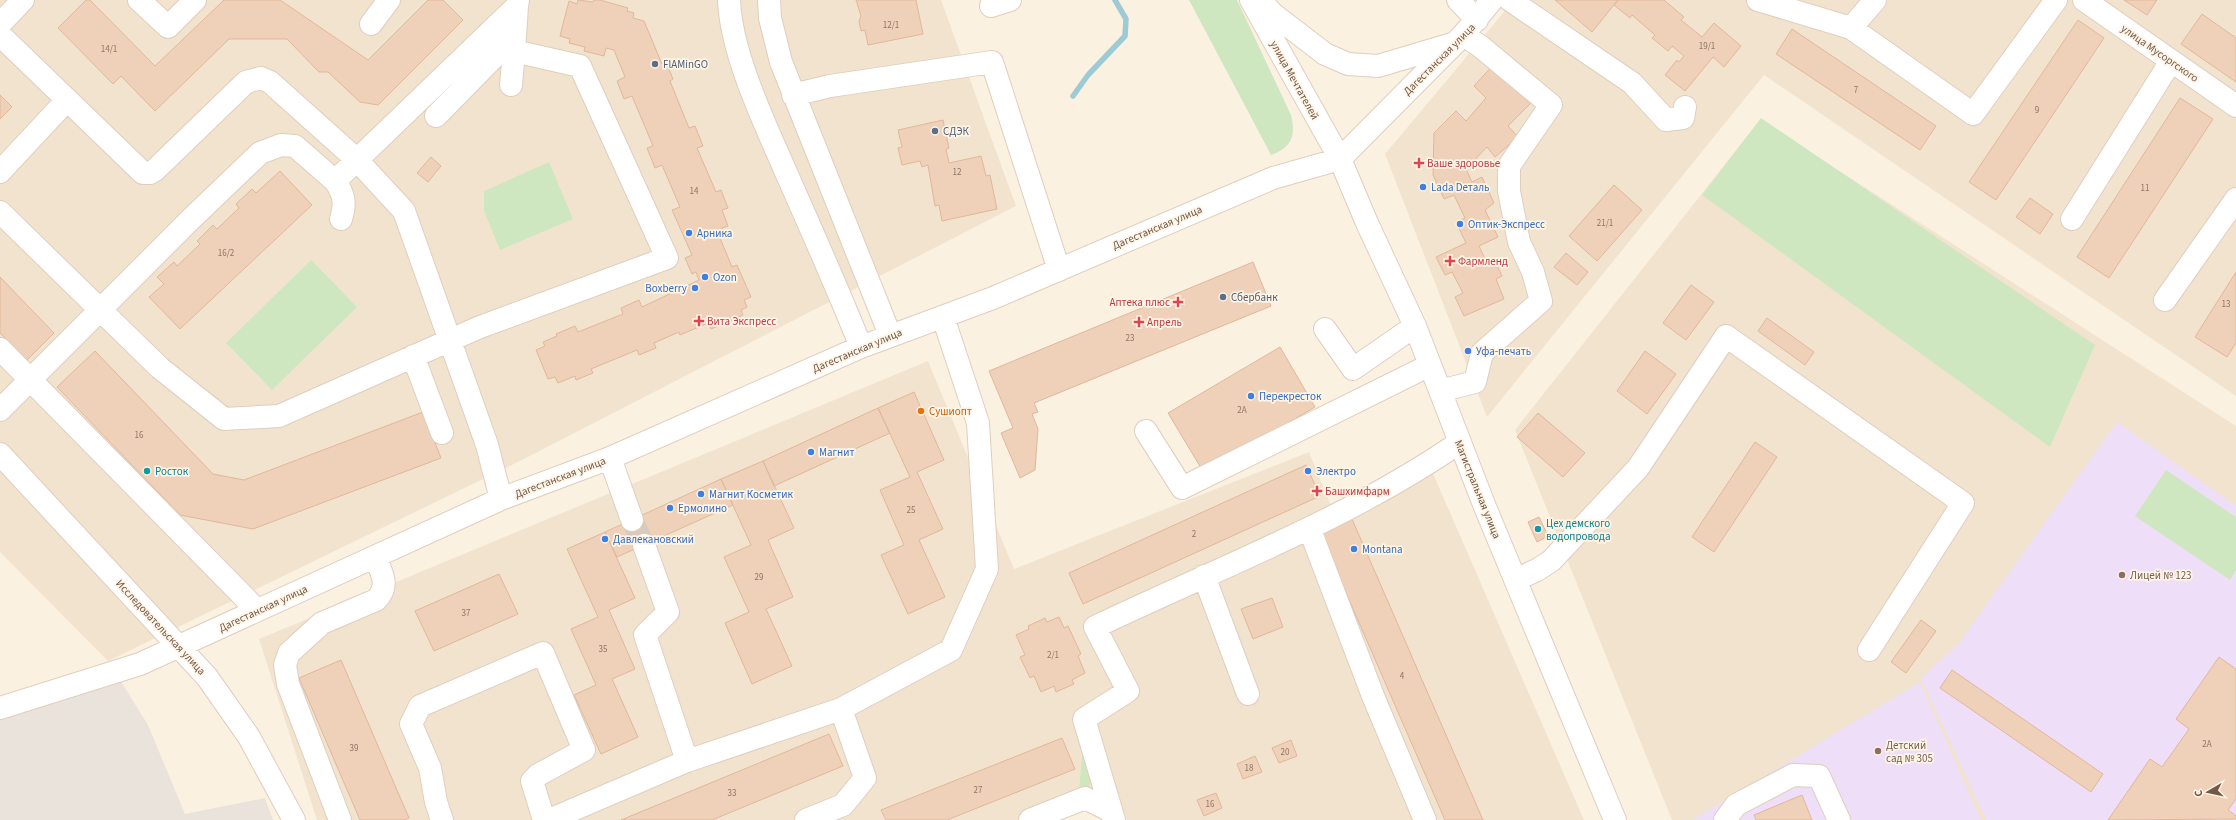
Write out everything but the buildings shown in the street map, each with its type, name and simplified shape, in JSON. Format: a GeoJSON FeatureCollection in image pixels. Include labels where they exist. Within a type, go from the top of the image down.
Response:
{"type":"FeatureCollection","features":[{"type":"Feature","properties":{"kind":"street"},"geometry":{"type":"LineString","coordinates":[[22,0],[0,33],[67,100],[143,172],[150,173],[246,82],[261,78],[270,82],[356,159],[404,211],[487,445],[501,499]]}},
{"type":"Feature","properties":{"kind":"street"},"geometry":{"type":"LineString","coordinates":[[139,0],[168,27],[195,0]]}},
{"type":"Feature","properties":{"kind":"street"},"geometry":{"type":"LineString","coordinates":[[370,24],[390,0]]}},
{"type":"Feature","properties":{"kind":"street"},"geometry":{"type":"LineString","coordinates":[[729,0],[740,56],[764,122],[861,347]]}},
{"type":"Feature","properties":{"kind":"street"},"geometry":{"type":"LineString","coordinates":[[769,0],[770,18],[781,62],[890,335]]}},
{"type":"Feature","properties":{"kind":"street","name":"улица Мечтателей"},"geometry":{"type":"LineString","coordinates":[[1251,0],[1340,159]]}},
{"type":"Feature","properties":{"kind":"street"},"geometry":{"type":"LineString","coordinates":[[1260,0],[1273,14],[1325,54],[1348,64],[1378,66],[1465,33]]}},
{"type":"Feature","properties":{"kind":"street"},"geometry":{"type":"LineString","coordinates":[[1440,391],[1475,382],[1482,353],[1541,301],[1533,272],[1519,242],[1509,191],[1509,166],[1551,105],[1465,33],[1458,0]]}},
{"type":"Feature","properties":{"kind":"street","name":"Дагестанская улица"},"geometry":{"type":"LineString","coordinates":[[0,708],[140,664],[501,499],[610,458],[861,347],[890,335],[943,317],[1059,270],[1273,178],[1340,159],[1465,33],[1492,0]]}},
{"type":"Feature","properties":{"kind":"street"},"geometry":{"type":"LineString","coordinates":[[1510,0],[1632,83],[1666,120],[1683,118],[1685,107]]}},
{"type":"Feature","properties":{"kind":"street"},"geometry":{"type":"LineString","coordinates":[[1758,0],[1851,28],[1973,114],[2056,0]]}},
{"type":"Feature","properties":{"kind":"street"},"geometry":{"type":"LineString","coordinates":[[1851,28],[1876,0]]}},
{"type":"Feature","properties":{"kind":"street","name":"улица Мусоргского"},"geometry":{"type":"LineString","coordinates":[[2084,0],[2236,106]]}},
{"type":"Feature","properties":{"kind":"street"},"geometry":{"type":"LineString","coordinates":[[335,181],[356,159],[501,22],[517,3]]}},
{"type":"Feature","properties":{"kind":"street"},"geometry":{"type":"LineString","coordinates":[[511,85],[517,3]]}},
{"type":"Feature","properties":{"kind":"street"},"geometry":{"type":"LineString","coordinates":[[436,116],[493,58],[499,45],[501,22]]}},
{"type":"Feature","properties":{"kind":"street"},"geometry":{"type":"LineString","coordinates":[[0,212],[160,368],[224,419],[279,416],[480,327],[667,258],[580,66],[514,51]]}},
{"type":"Feature","properties":{"kind":"street"},"geometry":{"type":"LineString","coordinates":[[2072,219],[2171,61]]}},
{"type":"Feature","properties":{"kind":"street"},"geometry":{"type":"LineString","coordinates":[[793,95],[830,86],[992,62],[1059,270]]}},
{"type":"Feature","properties":{"kind":"street"},"geometry":{"type":"LineString","coordinates":[[0,172],[67,100]]}},
{"type":"Feature","properties":{"kind":"street"},"geometry":{"type":"LineString","coordinates":[[0,410],[260,154],[281,145],[295,146],[335,181],[342,192],[345,206],[341,219]]}},
{"type":"Feature","properties":{"kind":"street","name":"Магистральная улица"},"geometry":{"type":"LineString","coordinates":[[1340,159],[1367,223],[1415,326],[1515,580],[1615,820]]}},
{"type":"Feature","properties":{"kind":"street"},"geometry":{"type":"LineString","coordinates":[[2165,300],[2236,199]]}},
{"type":"Feature","properties":{"kind":"street"},"geometry":{"type":"LineString","coordinates":[[549,820],[687,761],[841,709],[951,650],[987,569],[978,423],[943,317]]}},
{"type":"Feature","properties":{"kind":"street"},"geometry":{"type":"LineString","coordinates":[[1326,329],[1353,369],[1415,326]]}},
{"type":"Feature","properties":{"kind":"street"},"geometry":{"type":"LineString","coordinates":[[1515,580],[1537,570],[1551,561],[1638,468],[1726,336],[1963,503],[1869,650]]}},
{"type":"Feature","properties":{"kind":"street"},"geometry":{"type":"LineString","coordinates":[[0,350],[257,610]]}},
{"type":"Feature","properties":{"kind":"street"},"geometry":{"type":"LineString","coordinates":[[413,356],[442,433]]}},
{"type":"Feature","properties":{"kind":"street"},"geometry":{"type":"LineString","coordinates":[[1146,431],[1182,488],[1430,365]]}},
{"type":"Feature","properties":{"kind":"street"},"geometry":{"type":"LineString","coordinates":[[1112,815],[1084,719],[1128,691],[1096,627],[1204,576],[1310,530],[1436,458],[1460,442]]}},
{"type":"Feature","properties":{"kind":"street","name":"Исследовательская улица"},"geometry":{"type":"LineString","coordinates":[[0,454],[180,646],[207,677],[249,737],[294,820]]}},
{"type":"Feature","properties":{"kind":"street"},"geometry":{"type":"LineString","coordinates":[[610,458],[632,520]]}},
{"type":"Feature","properties":{"kind":"street"},"geometry":{"type":"LineString","coordinates":[[1310,530],[1373,696],[1425,820]]}},
{"type":"Feature","properties":{"kind":"street"},"geometry":{"type":"LineString","coordinates":[[644,545],[668,612],[645,634],[687,761]]}},
{"type":"Feature","properties":{"kind":"street"},"geometry":{"type":"LineString","coordinates":[[340,820],[288,684],[285,664],[289,653],[322,623],[376,600],[382,595],[385,585],[384,577],[375,557]]}},
{"type":"Feature","properties":{"kind":"street"},"geometry":{"type":"LineString","coordinates":[[1204,576],[1248,694]]}},
{"type":"Feature","properties":{"kind":"street"},"geometry":{"type":"LineString","coordinates":[[442,820],[436,802],[430,768],[411,724],[420,706],[543,653],[584,750],[538,775],[532,781],[544,820]]}},
{"type":"Feature","properties":{"kind":"street"},"geometry":{"type":"LineString","coordinates":[[806,820],[846,812],[864,778],[841,709]]}},
{"type":"Feature","properties":{"kind":"street"},"geometry":{"type":"LineString","coordinates":[[1725,820],[1736,805],[1793,775],[1819,776],[1839,820]]}},
{"type":"Feature","properties":{"kind":"street"},"geometry":{"type":"LineString","coordinates":[[1030,820],[1085,798],[1112,815]]}},
{"type":"Feature","properties":{"kind":"shaded area"},"geometry":{"type":"Polygon","coordinates":[[[0,0],[941,0],[1016,206],[518,462],[108,661],[0,552],[0,0]]]}},
{"type":"Feature","properties":{"kind":"shaded area"},"geometry":{"type":"Polygon","coordinates":[[[1514,0],[2236,0],[2236,396],[1764,75],[1487,417],[1385,154],[1514,0]]]}},
{"type":"Feature","properties":{"kind":"shaded area"},"geometry":{"type":"Polygon","coordinates":[[[1760,120],[2236,426],[2236,820],[1672,820],[1515,430],[1760,120]]]}},
{"type":"Feature","properties":{"kind":"shaded area"},"geometry":{"type":"Polygon","coordinates":[[[928,361],[1014,569],[1309,452],[1335,516],[1431,469],[1584,820],[1127,820],[1115,793],[1056,820],[317,820],[259,639],[928,361]]]}},
{"type":"Feature","properties":{"kind":"shaded area","name":"Лицей № 123"},"geometry":{"type":"Polygon","coordinates":[[[2117,422],[2236,506],[2236,820],[1986,820],[1921,678],[1959,643],[2117,422]]]}},
{"type":"Feature","properties":{"kind":"shaded area"},"geometry":{"type":"Polygon","coordinates":[[[108,661],[148,725],[185,814],[265,798],[273,820],[0,820],[0,712],[43,689],[108,661]]]}},
{"type":"Feature","properties":{"kind":"shaded area","name":"Детский сад № 305"},"geometry":{"type":"Polygon","coordinates":[[[1920,682],[1981,820],[1692,820],[1920,682]]]}},
{"type":"Feature","properties":{"kind":"green space"},"geometry":{"type":"Polygon","coordinates":[[[1189,0],[1237,0],[1291,115],[1293,129],[1291,140],[1278,152],[1271,155],[1189,0]]]}},
{"type":"Feature","properties":{"kind":"green space"},"geometry":{"type":"Polygon","coordinates":[[[1761,118],[2095,345],[2050,447],[1702,195],[1761,118]]]}},
{"type":"Feature","properties":{"kind":"green space"},"geometry":{"type":"Polygon","coordinates":[[[549,162],[573,219],[500,250],[484,211],[484,191],[549,162]]]}},
{"type":"Feature","properties":{"kind":"green space"},"geometry":{"type":"Polygon","coordinates":[[[311,260],[357,307],[272,390],[226,343],[311,260]]]}},
{"type":"Feature","properties":{"kind":"green space"},"geometry":{"type":"Polygon","coordinates":[[[2166,470],[2236,517],[2236,570],[2230,580],[2135,516],[2166,470]]]}},
{"type":"Feature","properties":{"kind":"green space"},"geometry":{"type":"Polygon","coordinates":[[[1083,745],[1091,779],[1089,787],[1079,792],[1083,745]]]}},
{"type":"Feature","properties":{"kind":"waterway"},"geometry":{"type":"LineString","coordinates":[[1073,96],[1088,75],[1125,36],[1126,19],[1115,0]]}},
{"type":"Feature","properties":{"kind":"tunnel"},"geometry":{"type":"LineString","coordinates":[[632,520],[644,545]]}},
{"type":"Feature","properties":{"kind":"place","name":"FlAMinGO"},"geometry":{"type":"Point","coordinates":[655,64]}},
{"type":"Feature","properties":{"kind":"place","name":"СДЭК"},"geometry":{"type":"Point","coordinates":[935,131]}},
{"type":"Feature","properties":{"kind":"place","name":"Ваше здоровье"},"geometry":{"type":"Point","coordinates":[1419,163]}},
{"type":"Feature","properties":{"kind":"place","name":"Lada Dеталь"},"geometry":{"type":"Point","coordinates":[1423,187]}},
{"type":"Feature","properties":{"kind":"place","name":"Оптик-Экспресс"},"geometry":{"type":"Point","coordinates":[1460,224]}},
{"type":"Feature","properties":{"kind":"place","name":"Арника"},"geometry":{"type":"Point","coordinates":[689,233]}},
{"type":"Feature","properties":{"kind":"place","name":"Фармленд"},"geometry":{"type":"Point","coordinates":[1450,261]}},
{"type":"Feature","properties":{"kind":"place","name":"Ozon"},"geometry":{"type":"Point","coordinates":[705,277]}},
{"type":"Feature","properties":{"kind":"place","name":"Boxberry"},"geometry":{"type":"Point","coordinates":[695,288]}},
{"type":"Feature","properties":{"kind":"place","name":"Сбербанк"},"geometry":{"type":"Point","coordinates":[1223,297]}},
{"type":"Feature","properties":{"kind":"place","name":"Аптека плюс"},"geometry":{"type":"Point","coordinates":[1178,302]}},
{"type":"Feature","properties":{"kind":"place","name":"Вита Экспресс"},"geometry":{"type":"Point","coordinates":[699,321]}},
{"type":"Feature","properties":{"kind":"place","name":"Апрель"},"geometry":{"type":"Point","coordinates":[1139,322]}},
{"type":"Feature","properties":{"kind":"place","name":"Уфа-печать"},"geometry":{"type":"Point","coordinates":[1468,351]}},
{"type":"Feature","properties":{"kind":"place","name":"Перекресток"},"geometry":{"type":"Point","coordinates":[1251,396]}},
{"type":"Feature","properties":{"kind":"place","name":"Сушиопт"},"geometry":{"type":"Point","coordinates":[921,411]}},
{"type":"Feature","properties":{"kind":"place","name":"Магнит"},"geometry":{"type":"Point","coordinates":[811,452]}},
{"type":"Feature","properties":{"kind":"place","name":"Росток"},"geometry":{"type":"Point","coordinates":[147,471]}},
{"type":"Feature","properties":{"kind":"place","name":"Электро"},"geometry":{"type":"Point","coordinates":[1308,471]}},
{"type":"Feature","properties":{"kind":"place","name":"Башхимфарм"},"geometry":{"type":"Point","coordinates":[1317,491]}},
{"type":"Feature","properties":{"kind":"place","name":"Магнит Косметик"},"geometry":{"type":"Point","coordinates":[701,494]}},
{"type":"Feature","properties":{"kind":"place","name":"Ермолино"},"geometry":{"type":"Point","coordinates":[670,508]}},
{"type":"Feature","properties":{"kind":"place","name":"Цех демского водопровода"},"geometry":{"type":"Point","coordinates":[1538,529]}},
{"type":"Feature","properties":{"kind":"place","name":"Давлекановский"},"geometry":{"type":"Point","coordinates":[605,539]}},
{"type":"Feature","properties":{"kind":"place","name":"Montana"},"geometry":{"type":"Point","coordinates":[1354,549]}},
{"type":"Feature","properties":{"kind":"place","name":"Лицей № 123"},"geometry":{"type":"Point","coordinates":[2122,575]}},
{"type":"Feature","properties":{"kind":"place","name":"Детский сад № 305"},"geometry":{"type":"Point","coordinates":[1878,751]}}]}
